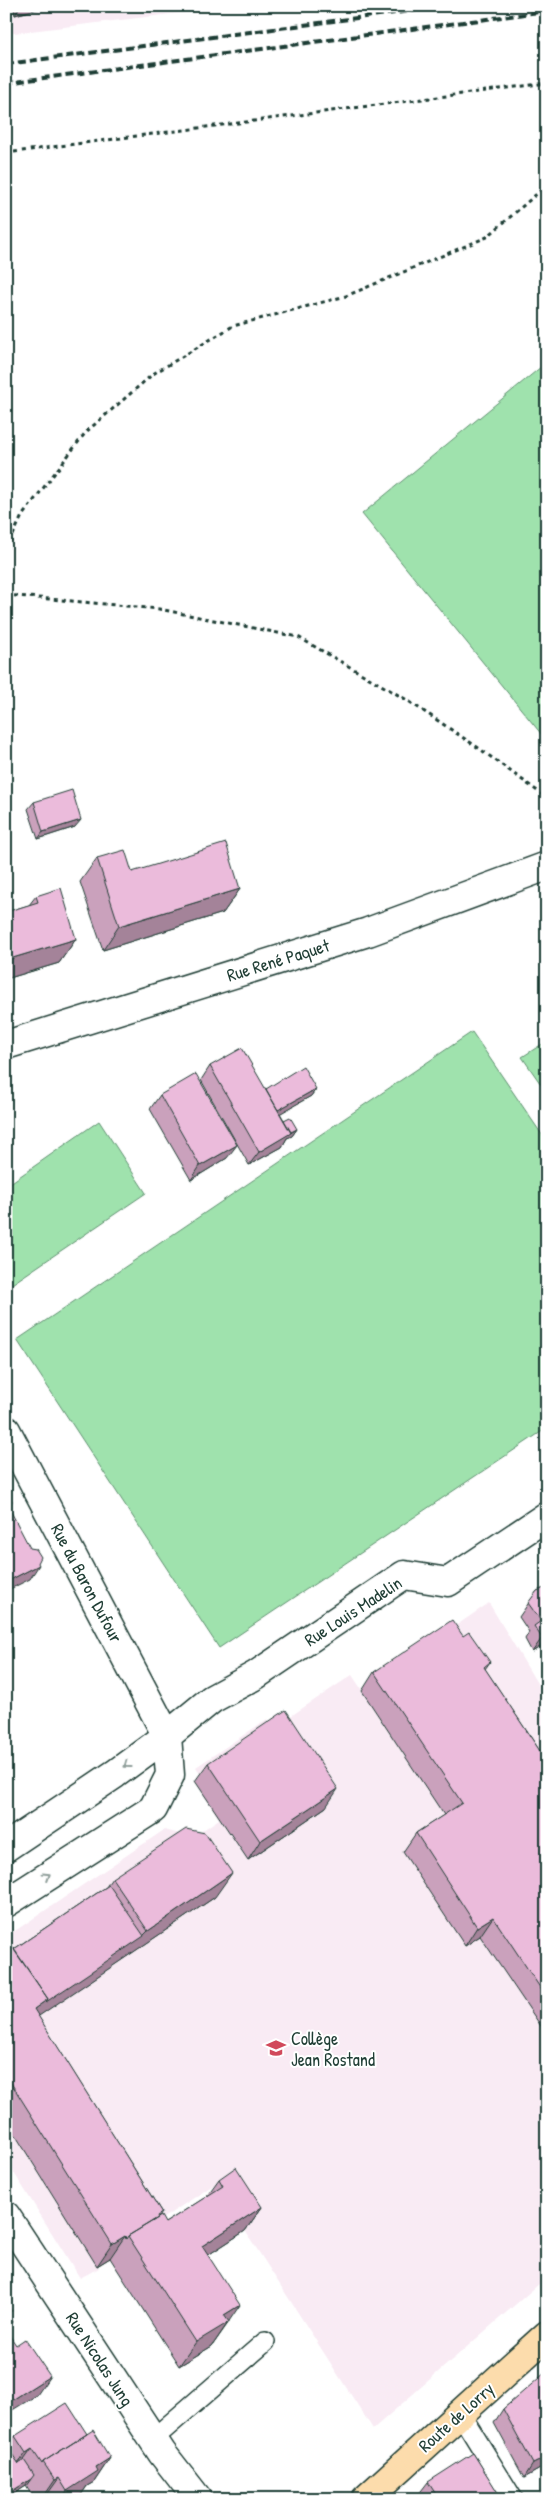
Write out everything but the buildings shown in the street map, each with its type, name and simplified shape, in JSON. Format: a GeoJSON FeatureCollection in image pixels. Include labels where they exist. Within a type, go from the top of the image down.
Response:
{"type":"FeatureCollection","features":[{"type":"Feature","properties":{"kind":"main road","name":"Route de Lorry"},"geometry":{"type":"LineString","coordinates":[[366,2499],[547,2335]]}},
{"type":"Feature","properties":{"kind":"street","name":"Rue René Paquet"},"geometry":{"type":"LineString","coordinates":[[6,1045],[368,932],[547,866]]}},
{"type":"Feature","properties":{"kind":"street","name":"Rue du Baron Dufour"},"geometry":{"type":"LineString","coordinates":[[6,1430],[167,1736]]}},
{"type":"Feature","properties":{"kind":"street","name":"Rue Louis Madelin"},"geometry":{"type":"LineString","coordinates":[[6,1847],[167,1736],[212,1699],[256,1674],[404,1575],[448,1582],[547,1516]]}},
{"type":"Feature","properties":{"kind":"street"},"geometry":{"type":"LineString","coordinates":[[6,1903],[153,1809],[170,1775],[167,1736]]}},
{"type":"Feature","properties":{"kind":"street","name":"Rue Nicolas Jung"},"geometry":{"type":"LineString","coordinates":[[6,2216],[153,2439],[198,2499]]}},
{"type":"Feature","properties":{"kind":"lane"},"geometry":{"type":"LineString","coordinates":[[153,2439],[265,2342]]}},
{"type":"Feature","properties":{"kind":"lane"},"geometry":{"type":"LineString","coordinates":[[460,2414],[513,2499]]}},
{"type":"Feature","properties":{"kind":"path"},"geometry":{"type":"LineString","coordinates":[[6,153],[547,83]]}},
{"type":"Feature","properties":{"kind":"path"},"geometry":{"type":"LineString","coordinates":[[6,550],[22,516],[86,432],[153,374],[233,326],[346,296],[487,237],[547,185]]}},
{"type":"Feature","properties":{"kind":"path"},"geometry":{"type":"LineString","coordinates":[[6,596],[159,609],[298,637],[408,700],[480,748],[547,798]]}},
{"type":"Feature","properties":{"kind":"shaded area"},"geometry":{"type":"Polygon","coordinates":[[[6,6],[237,6],[6,34],[6,6]]]}},
{"type":"Feature","properties":{"kind":"shaded area","name":"Collège Jean Rostand"},"geometry":{"type":"Polygon","coordinates":[[[489,1603],[547,1700],[547,2277],[373,2429],[215,2184],[145,2230],[111,2260],[110,2258],[98,2265],[99,2268],[80,2278],[6,2160],[6,1937],[164,1830],[193,1837],[219,1819],[195,1781],[202,1776],[196,1767],[267,1719],[273,1728],[352,1675],[362,1690],[489,1603]]]}},
{"type":"Feature","properties":{"kind":"green space"},"geometry":{"type":"Polygon","coordinates":[[[547,362],[547,741],[362,514],[547,362]]]}},
{"type":"Feature","properties":{"kind":"green space"},"geometry":{"type":"Polygon","coordinates":[[[472,1032],[547,1142],[547,1428],[219,1648],[17,1340],[472,1032]]]}},
{"type":"Feature","properties":{"kind":"green space"},"geometry":{"type":"Polygon","coordinates":[[[547,1041],[547,1093],[522,1057],[547,1041]]]}},
{"type":"Feature","properties":{"kind":"green space"},"geometry":{"type":"Polygon","coordinates":[[[99,1121],[146,1193],[6,1288],[6,1186],[99,1121]]]}},
{"type":"Feature","properties":{"kind":"railway"},"geometry":{"type":"LineString","coordinates":[[6,64],[448,6]]}},
{"type":"Feature","properties":{"kind":"railway"},"geometry":{"type":"LineString","coordinates":[[6,83],[547,11]]}},
{"type":"Feature","properties":{"kind":"place","name":"Collège Jean Rostand"},"geometry":{"type":"Point","coordinates":[276,2048]}}]}
